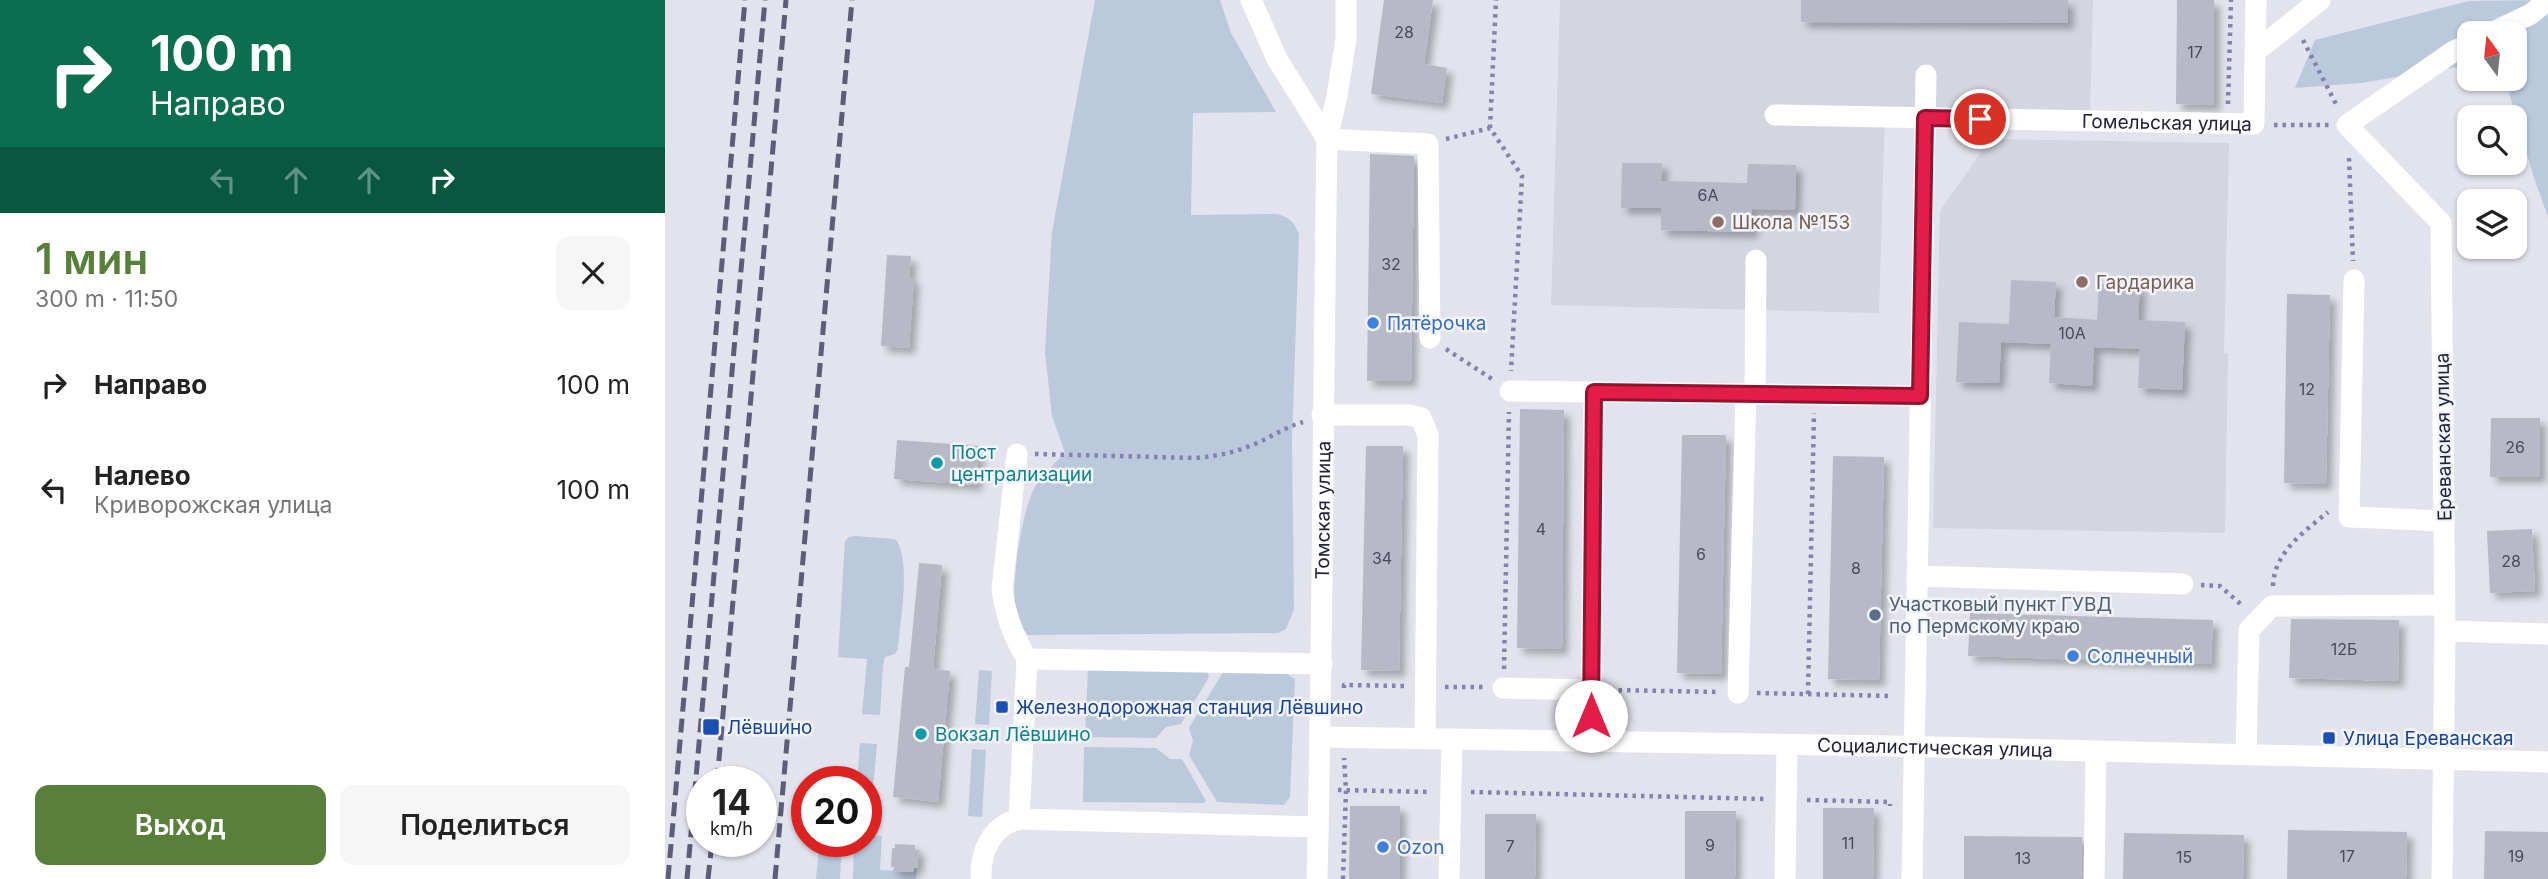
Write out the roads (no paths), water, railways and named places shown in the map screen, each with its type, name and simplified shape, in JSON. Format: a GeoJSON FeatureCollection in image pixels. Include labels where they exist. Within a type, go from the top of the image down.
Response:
{"type":"FeatureCollection","features":[{"type":"Feature","properties":{"kind":"street"},"geometry":{"type":"LineString","coordinates":[[1251,0],[1277,59],[1328,139],[1429,144],[1430,338]]}},
{"type":"Feature","properties":{"kind":"street","name":"Томская улица"},"geometry":{"type":"LineString","coordinates":[[1317,879],[1328,139],[1344,50],[1346,0]]}},
{"type":"Feature","properties":{"kind":"street","name":"Гомельская улица"},"geometry":{"type":"LineString","coordinates":[[1775,115],[2254,124],[2256,0]]}},
{"type":"Feature","properties":{"kind":"street"},"geometry":{"type":"LineString","coordinates":[[2255,52],[2320,0]]}},
{"type":"Feature","properties":{"kind":"street"},"geometry":{"type":"LineString","coordinates":[[2516,21],[2531,14],[2548,0]]}},
{"type":"Feature","properties":{"kind":"street","name":"Ереванская улица"},"geometry":{"type":"LineString","coordinates":[[2442,879],[2445,605],[2441,223],[2347,125],[2457,50]]}},
{"type":"Feature","properties":{"kind":"street"},"geometry":{"type":"LineString","coordinates":[[1912,879],[1926,75]]}},
{"type":"Feature","properties":{"kind":"street"},"geometry":{"type":"LineString","coordinates":[[1738,692],[1756,260]]}},
{"type":"Feature","properties":{"kind":"street"},"geometry":{"type":"LineString","coordinates":[[2354,280],[2349,517],[2444,521]]}},
{"type":"Feature","properties":{"kind":"street"},"geometry":{"type":"LineString","coordinates":[[1510,391],[1920,396]]}},
{"type":"Feature","properties":{"kind":"street"},"geometry":{"type":"LineString","coordinates":[[1591,741],[1594,392]]}},
{"type":"Feature","properties":{"kind":"street"},"geometry":{"type":"LineString","coordinates":[[1322,416],[1410,415],[1420,418],[1426,426],[1425,739]]}},
{"type":"Feature","properties":{"kind":"street"},"geometry":{"type":"LineString","coordinates":[[1017,454],[1002,589],[1004,611],[1010,628],[1027,659],[1019,819]]}},
{"type":"Feature","properties":{"kind":"street"},"geometry":{"type":"LineString","coordinates":[[1917,576],[2183,584]]}},
{"type":"Feature","properties":{"kind":"street"},"geometry":{"type":"LineString","coordinates":[[2246,754],[2249,630],[2265,613],[2445,605]]}},
{"type":"Feature","properties":{"kind":"street"},"geometry":{"type":"LineString","coordinates":[[2445,631],[2548,634]]}},
{"type":"Feature","properties":{"kind":"street"},"geometry":{"type":"LineString","coordinates":[[1027,659],[1322,664]]}},
{"type":"Feature","properties":{"kind":"street"},"geometry":{"type":"LineString","coordinates":[[1503,688],[1592,690]]}},
{"type":"Feature","properties":{"kind":"street","name":"Социалистическая улица"},"geometry":{"type":"LineString","coordinates":[[1321,737],[1787,744],[2548,762]]}},
{"type":"Feature","properties":{"kind":"street"},"geometry":{"type":"LineString","coordinates":[[1449,879],[1452,739]]}},
{"type":"Feature","properties":{"kind":"street"},"geometry":{"type":"LineString","coordinates":[[1784,879],[1787,744]]}},
{"type":"Feature","properties":{"kind":"street"},"geometry":{"type":"LineString","coordinates":[[2094,879],[2096,751]]}},
{"type":"Feature","properties":{"kind":"street"},"geometry":{"type":"LineString","coordinates":[[981,879],[983,853],[992,836],[1009,822],[1019,819],[1318,827]]}},
{"type":"Feature","properties":{"kind":"railway"},"geometry":{"type":"LineString","coordinates":[[668,879],[745,0]]}},
{"type":"Feature","properties":{"kind":"railway"},"geometry":{"type":"LineString","coordinates":[[687,879],[765,0]]}},
{"type":"Feature","properties":{"kind":"railway"},"geometry":{"type":"LineString","coordinates":[[718,766],[786,0]]}},
{"type":"Feature","properties":{"kind":"railway"},"geometry":{"type":"LineString","coordinates":[[775,879],[852,0]]}},
{"type":"Feature","properties":{"kind":"railway"},"geometry":{"type":"LineString","coordinates":[[708,879],[710,857]]}},
{"type":"Feature","properties":{"kind":"place","name":"Школа №153"},"geometry":{"type":"Point","coordinates":[1718,222]}},
{"type":"Feature","properties":{"kind":"place","name":"Гардарика"},"geometry":{"type":"Point","coordinates":[2082,282]}},
{"type":"Feature","properties":{"kind":"place","name":"Пятёрочка"},"geometry":{"type":"Point","coordinates":[1373,323]}},
{"type":"Feature","properties":{"kind":"place","name":"Пост централизации"},"geometry":{"type":"Point","coordinates":[937,463]}},
{"type":"Feature","properties":{"kind":"place","name":"Участковый пункт ГУВД по Пермскому краю"},"geometry":{"type":"Point","coordinates":[1875,615]}},
{"type":"Feature","properties":{"kind":"place","name":"Солнечный"},"geometry":{"type":"Point","coordinates":[2073,656]}},
{"type":"Feature","properties":{"kind":"place","name":"Железнодорожная станция Лёвшино"},"geometry":{"type":"Point","coordinates":[1002,707]}},
{"type":"Feature","properties":{"kind":"place","name":"Лёвшино"},"geometry":{"type":"Point","coordinates":[711,727]}},
{"type":"Feature","properties":{"kind":"place","name":"Вокзал Лёвшино"},"geometry":{"type":"Point","coordinates":[921,734]}},
{"type":"Feature","properties":{"kind":"place","name":"Улица Ереванская"},"geometry":{"type":"Point","coordinates":[2329,738]}},
{"type":"Feature","properties":{"kind":"place","name":"Ozon"},"geometry":{"type":"Point","coordinates":[1383,847]}}]}
